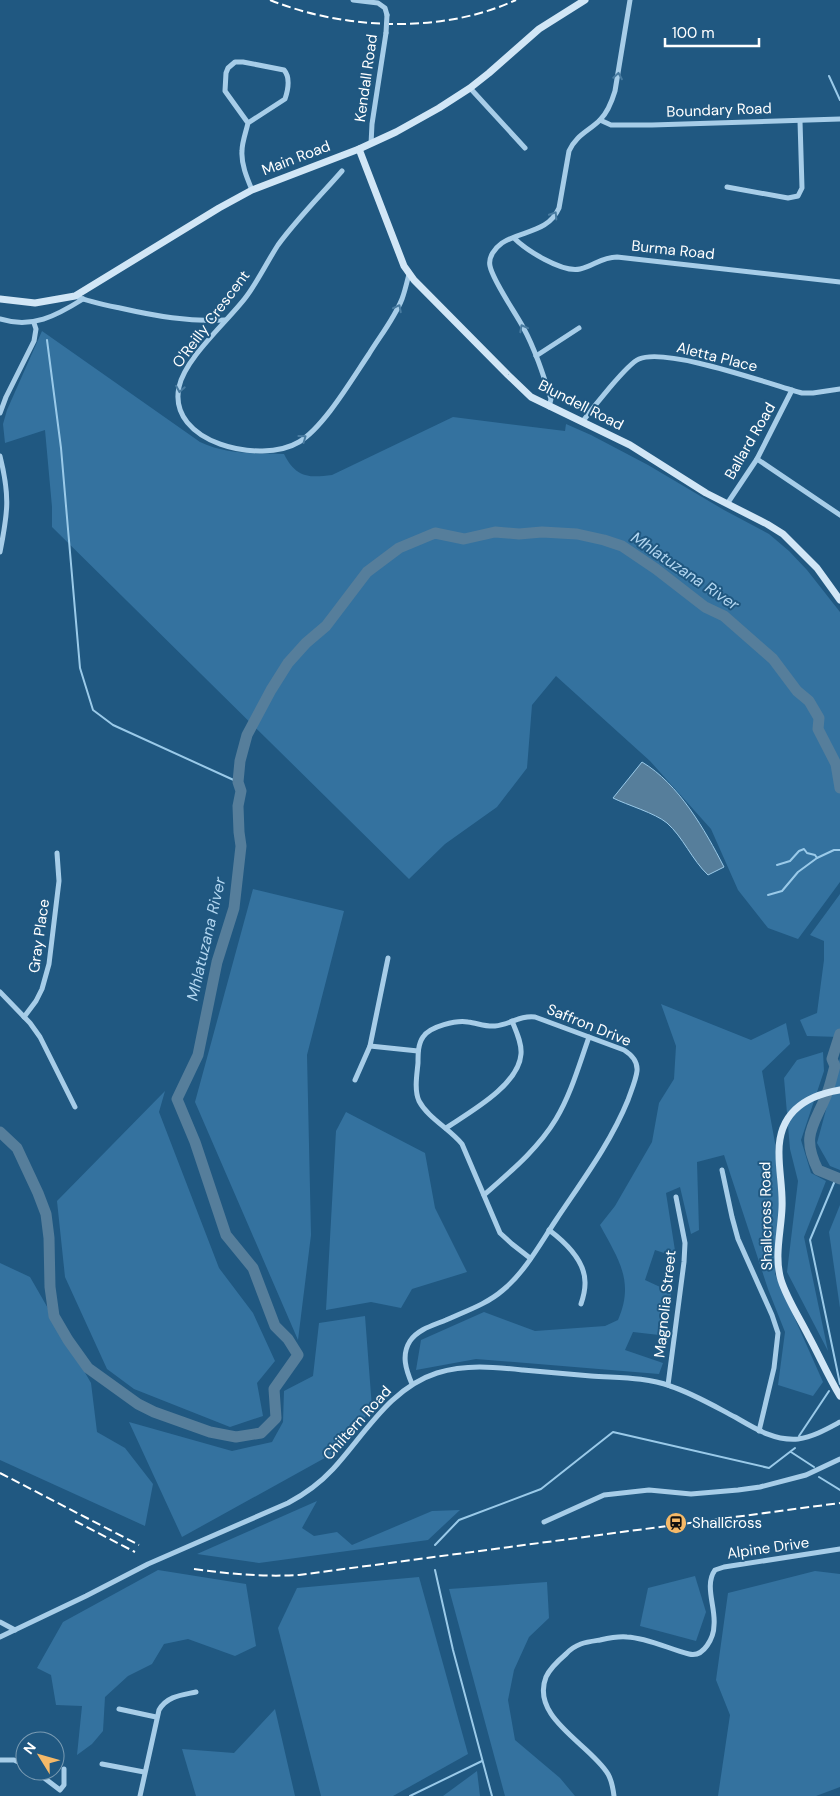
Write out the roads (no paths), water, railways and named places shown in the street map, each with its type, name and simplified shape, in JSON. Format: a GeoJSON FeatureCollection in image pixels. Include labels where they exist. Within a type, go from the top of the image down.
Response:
{"type":"FeatureCollection","features":[{"type":"Feature","properties":{"kind":"street","name":"Kendall Road"},"geometry":{"type":"LineString","coordinates":[[353,0],[378,3],[385,8],[386,15],[386,33],[372,124],[371,144]]}},
{"type":"Feature","properties":{"kind":"street","name":"Main Road"},"geometry":{"type":"LineString","coordinates":[[0,299],[35,303],[75,296],[219,208],[252,190],[371,144],[439,108],[490,74],[539,29],[586,0]]}},
{"type":"Feature","properties":{"kind":"street"},"geometry":{"type":"LineString","coordinates":[[549,407],[550,399],[530,340],[490,266],[491,256],[494,250],[504,242],[540,228],[555,216],[559,208],[569,151],[582,133],[600,120],[608,110],[615,91],[630,0]]}},
{"type":"Feature","properties":{"kind":"street"},"geometry":{"type":"LineString","coordinates":[[248,123],[225,91],[228,68],[235,62],[243,62],[284,70],[287,73],[288,81],[285,99],[248,123],[241,152],[244,170],[252,190]]}},
{"type":"Feature","properties":{"kind":"street"},"geometry":{"type":"LineString","coordinates":[[470,88],[525,148]]}},
{"type":"Feature","properties":{"kind":"street","name":"Boundary Road"},"geometry":{"type":"LineString","coordinates":[[600,120],[611,124],[840,119]]}},
{"type":"Feature","properties":{"kind":"street"},"geometry":{"type":"LineString","coordinates":[[727,187],[788,198],[798,196],[802,188],[800,121]]}},
{"type":"Feature","properties":{"kind":"street","name":"Blundell Road"},"geometry":{"type":"LineString","coordinates":[[359,149],[400,258],[409,274],[508,376],[531,397],[630,445],[727,504],[767,524],[782,534],[817,568],[840,600]]}},
{"type":"Feature","properties":{"kind":"street","name":"O'Reilly Crescent"},"geometry":{"type":"LineString","coordinates":[[342,171],[278,245],[246,297],[190,364],[179,386],[178,405],[183,417],[200,434],[227,446],[253,451],[271,451],[286,448],[299,442],[312,432],[337,400],[394,316],[402,300],[409,274]]}},
{"type":"Feature","properties":{"kind":"street","name":"Burma Road"},"geometry":{"type":"LineString","coordinates":[[514,238],[528,249],[556,264],[573,270],[580,269],[604,258],[617,256],[840,282]]}},
{"type":"Feature","properties":{"kind":"street"},"geometry":{"type":"LineString","coordinates":[[75,296],[167,318],[196,321],[225,320]]}},
{"type":"Feature","properties":{"kind":"street"},"geometry":{"type":"LineString","coordinates":[[0,319],[23,324],[34,323],[64,311],[83,299]]}},
{"type":"Feature","properties":{"kind":"street"},"geometry":{"type":"LineString","coordinates":[[0,414],[6,397],[34,340],[36,329],[34,323]]}},
{"type":"Feature","properties":{"kind":"street"},"geometry":{"type":"LineString","coordinates":[[536,356],[579,328]]}},
{"type":"Feature","properties":{"kind":"street","name":"Aletta Place"},"geometry":{"type":"LineString","coordinates":[[583,421],[630,366],[640,359],[647,357],[665,356],[687,360],[792,390],[813,393],[840,389]]}},
{"type":"Feature","properties":{"kind":"street","name":"Ballard Road"},"geometry":{"type":"LineString","coordinates":[[727,504],[757,459],[792,390]]}},
{"type":"Feature","properties":{"kind":"street"},"geometry":{"type":"LineString","coordinates":[[0,456],[6,480],[8,508],[0,552]]}},
{"type":"Feature","properties":{"kind":"street"},"geometry":{"type":"LineString","coordinates":[[757,459],[840,515]]}},
{"type":"Feature","properties":{"kind":"street","name":"Gray Place"},"geometry":{"type":"LineString","coordinates":[[24,1017],[36,1001],[47,972],[59,881],[57,853]]}},
{"type":"Feature","properties":{"kind":"street"},"geometry":{"type":"LineString","coordinates":[[355,1080],[370,1046],[388,958]]}},
{"type":"Feature","properties":{"kind":"street"},"geometry":{"type":"LineString","coordinates":[[0,992],[40,1037],[75,1107]]}},
{"type":"Feature","properties":{"kind":"street","name":"Saffron Drive"},"geometry":{"type":"LineString","coordinates":[[412,1384],[405,1362],[405,1354],[410,1341],[424,1329],[473,1308],[494,1297],[508,1286],[530,1258],[611,1138],[626,1103],[637,1070],[634,1058],[630,1054],[589,1037],[528,1016],[494,1026],[459,1021],[446,1024],[426,1033],[422,1038],[418,1051]]}},
{"type":"Feature","properties":{"kind":"street"},"geometry":{"type":"LineString","coordinates":[[446,1128],[497,1092],[512,1078],[521,1052],[512,1021]]}},
{"type":"Feature","properties":{"kind":"street"},"geometry":{"type":"LineString","coordinates":[[484,1195],[531,1151],[555,1120],[572,1086],[589,1037]]}},
{"type":"Feature","properties":{"kind":"street"},"geometry":{"type":"LineString","coordinates":[[370,1046],[418,1051],[418,1097],[428,1112],[462,1144],[500,1233],[530,1258]]}},
{"type":"Feature","properties":{"kind":"street","name":"Shallcross Road"},"geometry":{"type":"LineString","coordinates":[[840,1090],[813,1096],[800,1104],[791,1114],[781,1132],[779,1156],[782,1208],[778,1249],[778,1268],[788,1297],[840,1396]]}},
{"type":"Feature","properties":{"kind":"street"},"geometry":{"type":"LineString","coordinates":[[722,1170],[738,1239],[772,1314],[778,1333],[774,1368],[759,1431]]}},
{"type":"Feature","properties":{"kind":"street","name":"Magnolia Street"},"geometry":{"type":"LineString","coordinates":[[668,1385],[681,1294],[684,1257],[683,1230],[676,1197]]}},
{"type":"Feature","properties":{"kind":"street"},"geometry":{"type":"LineString","coordinates":[[549,1230],[571,1250],[579,1264],[585,1284],[581,1304]]}},
{"type":"Feature","properties":{"kind":"street","name":"Chiltern Road"},"geometry":{"type":"LineString","coordinates":[[0,1637],[148,1564],[300,1496],[316,1485],[332,1470],[385,1407],[412,1384],[439,1372],[472,1366],[635,1380],[668,1385],[684,1391],[759,1431],[784,1438],[798,1439],[809,1436],[840,1422]]}},
{"type":"Feature","properties":{"kind":"street"},"geometry":{"type":"LineString","coordinates":[[544,1522],[604,1495],[649,1490],[691,1494],[760,1487],[806,1475],[840,1459]]}},
{"type":"Feature","properties":{"kind":"street","name":"Alpine Drive"},"geometry":{"type":"LineString","coordinates":[[614,1796],[611,1779],[607,1772],[555,1720],[547,1708],[545,1681],[546,1676],[553,1667],[577,1645],[614,1637],[631,1637],[676,1651],[694,1655],[698,1654],[705,1648],[714,1631],[710,1579],[715,1570],[840,1549]]}},
{"type":"Feature","properties":{"kind":"street"},"geometry":{"type":"LineString","coordinates":[[0,1622],[15,1630]]}},
{"type":"Feature","properties":{"kind":"street"},"geometry":{"type":"LineString","coordinates":[[140,1796],[159,1710],[165,1701],[196,1692]]}},
{"type":"Feature","properties":{"kind":"street"},"geometry":{"type":"LineString","coordinates":[[119,1709],[156,1717]]}},
{"type":"Feature","properties":{"kind":"street"},"geometry":{"type":"LineString","coordinates":[[0,1760],[15,1760]]}},
{"type":"Feature","properties":{"kind":"street"},"geometry":{"type":"LineString","coordinates":[[102,1764],[144,1772]]}},
{"type":"Feature","properties":{"kind":"street"},"geometry":{"type":"LineString","coordinates":[[48,1781],[60,1790],[64,1785],[64,1781]]}},
{"type":"Feature","properties":{"kind":"waterway"},"geometry":{"type":"LineString","coordinates":[[829,76],[840,100]]}},
{"type":"Feature","properties":{"kind":"waterway"},"geometry":{"type":"LineString","coordinates":[[47,340],[61,448],[80,668],[93,710],[113,725],[238,782]]}},
{"type":"Feature","properties":{"kind":"waterway","name":"Mhlatuzana River"},"geometry":{"type":"LineString","coordinates":[[0,1132],[17,1148],[46,1214],[49,1238],[50,1287],[54,1316],[88,1368],[138,1404],[154,1412],[210,1432],[236,1437],[261,1433],[276,1418],[274,1389],[298,1355],[288,1339],[275,1326],[253,1268],[226,1235],[195,1142],[177,1099],[198,1055],[217,962],[234,908],[241,846],[238,806],[241,791],[238,782],[240,761],[247,735],[288,663],[306,643],[326,626],[367,572],[399,548],[435,533],[464,539],[495,532],[577,534],[622,546],[656,569],[705,607],[724,616],[773,659],[797,691],[809,701],[819,718],[818,729],[836,764],[840,788]]}},
{"type":"Feature","properties":{"kind":"waterway"},"geometry":{"type":"LineString","coordinates":[[777,865],[790,861],[799,851],[804,849],[807,853],[815,855],[817,858],[834,850],[840,850]]}},
{"type":"Feature","properties":{"kind":"waterway"},"geometry":{"type":"LineString","coordinates":[[768,895],[782,891],[798,872],[817,858]]}},
{"type":"Feature","properties":{"kind":"waterway","name":"Mhlatuzana River"},"geometry":{"type":"LineString","coordinates":[[840,1034],[832,1059],[835,1066],[830,1085],[813,1124],[810,1140],[810,1148],[818,1170],[840,1179]]}},
{"type":"Feature","properties":{"kind":"waterway"},"geometry":{"type":"LineString","coordinates":[[836,1178],[810,1240],[840,1384]]}},
{"type":"Feature","properties":{"kind":"waterway"},"geometry":{"type":"LineString","coordinates":[[799,1436],[829,1391]]}},
{"type":"Feature","properties":{"kind":"waterway"},"geometry":{"type":"LineString","coordinates":[[435,1545],[459,1520],[541,1489],[613,1432],[769,1468],[795,1448]]}},
{"type":"Feature","properties":{"kind":"waterway"},"geometry":{"type":"LineString","coordinates":[[791,1452],[814,1467]]}},
{"type":"Feature","properties":{"kind":"waterway"},"geometry":{"type":"LineString","coordinates":[[819,1477],[840,1490]]}},
{"type":"Feature","properties":{"kind":"waterway"},"geometry":{"type":"LineString","coordinates":[[435,1570],[453,1650],[492,1796]]}},
{"type":"Feature","properties":{"kind":"waterway"},"geometry":{"type":"LineString","coordinates":[[410,1796],[482,1761]]}},
{"type":"Feature","properties":{"kind":"railway"},"geometry":{"type":"LineString","coordinates":[[270,0],[299,10],[330,17],[361,22],[393,24],[457,19],[487,11],[516,0]]}},
{"type":"Feature","properties":{"kind":"railway"},"geometry":{"type":"LineString","coordinates":[[0,1473],[139,1545]]}},
{"type":"Feature","properties":{"kind":"railway"},"geometry":{"type":"LineString","coordinates":[[194,1569],[247,1575],[299,1575],[840,1503]]}},
{"type":"Feature","properties":{"kind":"railway"},"geometry":{"type":"LineString","coordinates":[[75,1521],[135,1552]]}},
{"type":"Feature","properties":{"kind":"place","name":"Shallcross"},"geometry":{"type":"Point","coordinates":[676,1523]}}]}
